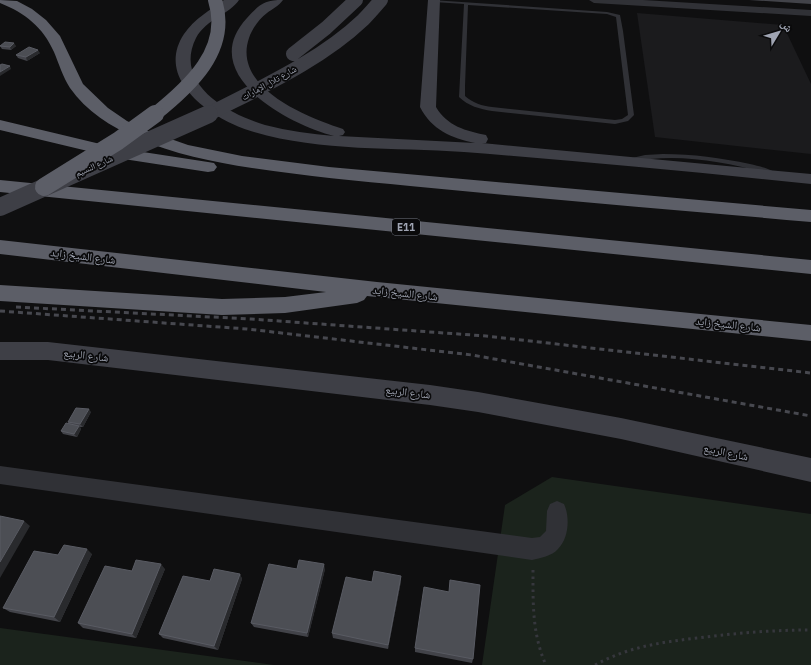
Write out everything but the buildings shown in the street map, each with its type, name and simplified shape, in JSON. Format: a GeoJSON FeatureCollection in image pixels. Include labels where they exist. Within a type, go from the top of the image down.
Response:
{"type":"FeatureCollection","features":[{"type":"Feature","properties":{"kind":"highway"},"geometry":{"type":"LineString","coordinates":[[4,0],[27,11],[39,20],[49,31],[78,88],[95,106],[120,124],[152,139],[198,153],[325,173],[811,216]]}},
{"type":"Feature","properties":{"kind":"highway"},"geometry":{"type":"LineString","coordinates":[[44,187],[149,118],[193,79],[210,56],[218,35],[220,16],[215,0]]}},
{"type":"Feature","properties":{"kind":"highway"},"geometry":{"type":"LineString","coordinates":[[0,126],[117,153],[168,162],[270,173],[325,173]]}},
{"type":"Feature","properties":{"kind":"highway","name":"E11"},"geometry":{"type":"LineString","coordinates":[[0,186],[811,267]]}},
{"type":"Feature","properties":{"kind":"highway","name":"شارع الشيخ زايد"},"geometry":{"type":"LineString","coordinates":[[0,247],[377,290],[811,333]]}},
{"type":"Feature","properties":{"kind":"highway"},"geometry":{"type":"LineString","coordinates":[[0,293],[222,307],[254,307],[316,302],[377,290]]}},
{"type":"Feature","properties":{"kind":"main road"},"geometry":{"type":"LineString","coordinates":[[233,0],[216,10],[200,23],[189,36],[183,51],[183,67],[188,82],[201,98],[209,105],[244,123],[292,135],[370,144],[457,146],[811,178]]}},
{"type":"Feature","properties":{"kind":"main road"},"geometry":{"type":"LineString","coordinates":[[277,0],[250,22],[238,49],[240,63],[249,80],[256,89],[289,113],[320,126],[356,136],[418,145]]}},
{"type":"Feature","properties":{"kind":"main road"},"geometry":{"type":"LineString","coordinates":[[143,144],[183,118],[248,83],[286,60],[342,16],[356,0]]}},
{"type":"Feature","properties":{"kind":"main road","name":"شارع تلال الإمارات"},"geometry":{"type":"LineString","coordinates":[[143,144],[228,105],[302,65],[352,30],[381,0]]}},
{"type":"Feature","properties":{"kind":"main road"},"geometry":{"type":"LineString","coordinates":[[434,1],[428,107],[434,117],[453,131],[471,138],[574,156]]}},
{"type":"Feature","properties":{"kind":"main road","name":"شارع النسيم"},"geometry":{"type":"LineString","coordinates":[[44,187],[143,144]]}},
{"type":"Feature","properties":{"kind":"main road"},"geometry":{"type":"LineString","coordinates":[[0,207],[44,187]]}},
{"type":"Feature","properties":{"kind":"main road","name":"شارع الربيع"},"geometry":{"type":"LineString","coordinates":[[0,350],[48,351],[491,403],[553,414],[811,470]]}},
{"type":"Feature","properties":{"kind":"street"},"geometry":{"type":"LineString","coordinates":[[594,0],[811,13]]}},
{"type":"Feature","properties":{"kind":"street"},"geometry":{"type":"LineString","coordinates":[[0,475],[532,549],[542,548],[550,544],[555,537],[558,529],[557,511]]}},
{"type":"Feature","properties":{"kind":"lane"},"geometry":{"type":"LineString","coordinates":[[434,1],[607,13],[618,16],[631,115],[628,119],[615,122],[492,109],[479,107],[469,103],[462,97],[466,4]]}},
{"type":"Feature","properties":{"kind":"path"},"geometry":{"type":"LineString","coordinates":[[532,549],[533,619],[535,636],[546,665]]}},
{"type":"Feature","properties":{"kind":"path"},"geometry":{"type":"LineString","coordinates":[[595,665],[621,652],[644,645],[728,634],[811,630]]}},
{"type":"Feature","properties":{"kind":"shaded area"},"geometry":{"type":"Polygon","coordinates":[[[637,13],[783,25],[811,84],[811,154],[655,137],[637,13]]]}},
{"type":"Feature","properties":{"kind":"shaded area"},"geometry":{"type":"Polygon","coordinates":[[[552,477],[811,514],[811,665],[482,665],[505,505],[552,477]]]}},
{"type":"Feature","properties":{"kind":"shaded area"},"geometry":{"type":"Polygon","coordinates":[[[0,628],[274,665],[0,665],[0,628]]]}},
{"type":"Feature","properties":{"kind":"railway"},"geometry":{"type":"LineString","coordinates":[[16,307],[251,319],[486,336],[811,373]]}},
{"type":"Feature","properties":{"kind":"railway"},"geometry":{"type":"LineString","coordinates":[[0,311],[247,329],[472,355],[811,416]]}}]}
